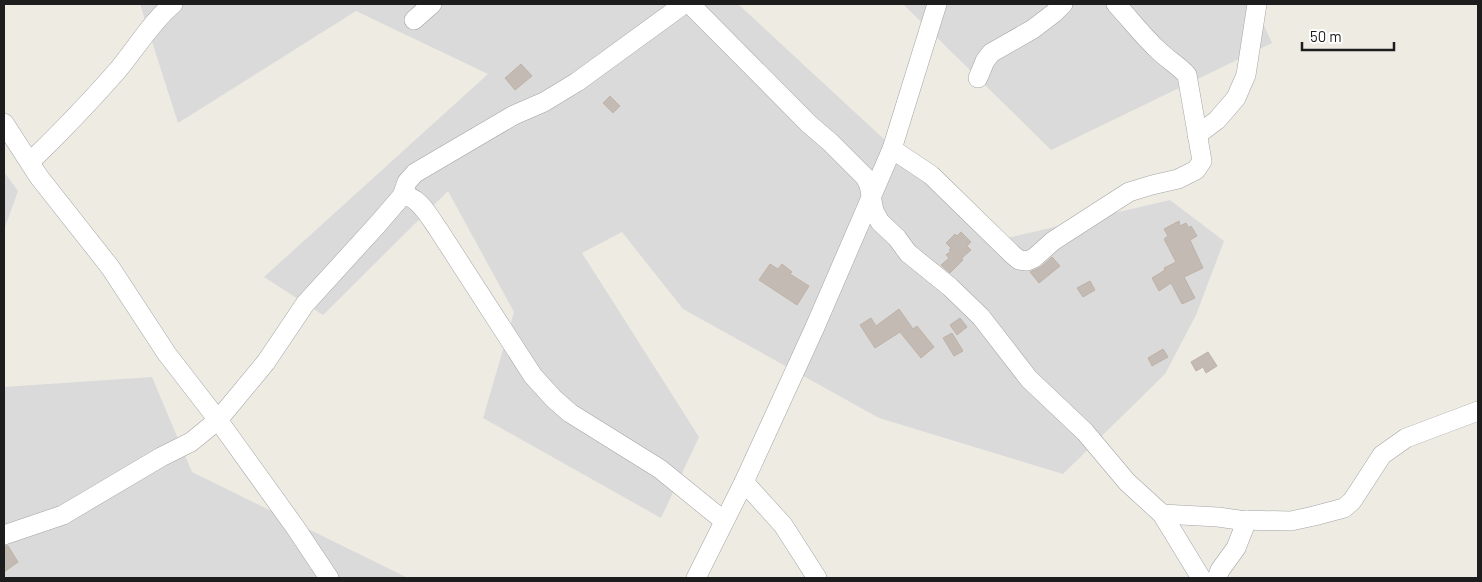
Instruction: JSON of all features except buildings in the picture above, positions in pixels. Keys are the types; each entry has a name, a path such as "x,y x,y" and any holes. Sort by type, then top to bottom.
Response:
{"street":[{"path":"30,162 117,71 162,13 173,4"},
{"path":"414,20 432,4"},
{"path":"4,535 63,515 191,442 218,420 266,362 305,304 402,196 407,182 415,174 514,115 544,102 577,82 684,4"},
{"path":"690,4 809,124 865,177 869,185 874,211 880,222 908,253 950,287 981,318 1029,379 1085,432 1127,482 1162,514 1201,578"},
{"path":"696,578 744,482 815,327 892,149 938,4"},
{"path":"978,78 985,61 991,53 1033,29 1054,13 1062,4"},
{"path":"892,149 931,175 1013,256 1019,260 1027,261 1034,258 1053,241 1129,192 1178,179 1196,170 1202,161 1187,76 1182,69 1154,46 1116,4"},
{"path":"1197,135 1218,120 1236,98 1246,76 1257,4"},
{"path":"4,123 39,177 110,268 167,354 218,420 329,578"},
{"path":"402,196 412,197 432,222 533,376 554,399 570,413 660,469 724,521"},
{"path":"1162,514 1291,521 1344,508 1355,496 1382,455 1406,438 1478,410"},
{"path":"744,482 783,525 817,578"},
{"path":"1217,578 1220,570 1236,548 1247,520"}],"shaded area":[{"path":"140,4 738,4 994,241 1170,200 1224,241 1196,315 1165,374 1063,474 879,418 683,309 622,232 582,253 699,437 661,518 483,418 514,312 448,191 323,315 264,277 488,74 356,11 178,123"},
{"path":"903,4 1254,4 1272,43 1051,150"},
{"path":"4,172 18,191 4,230"},
{"path":"152,377 192,472 408,578 4,578 4,387"}]}
